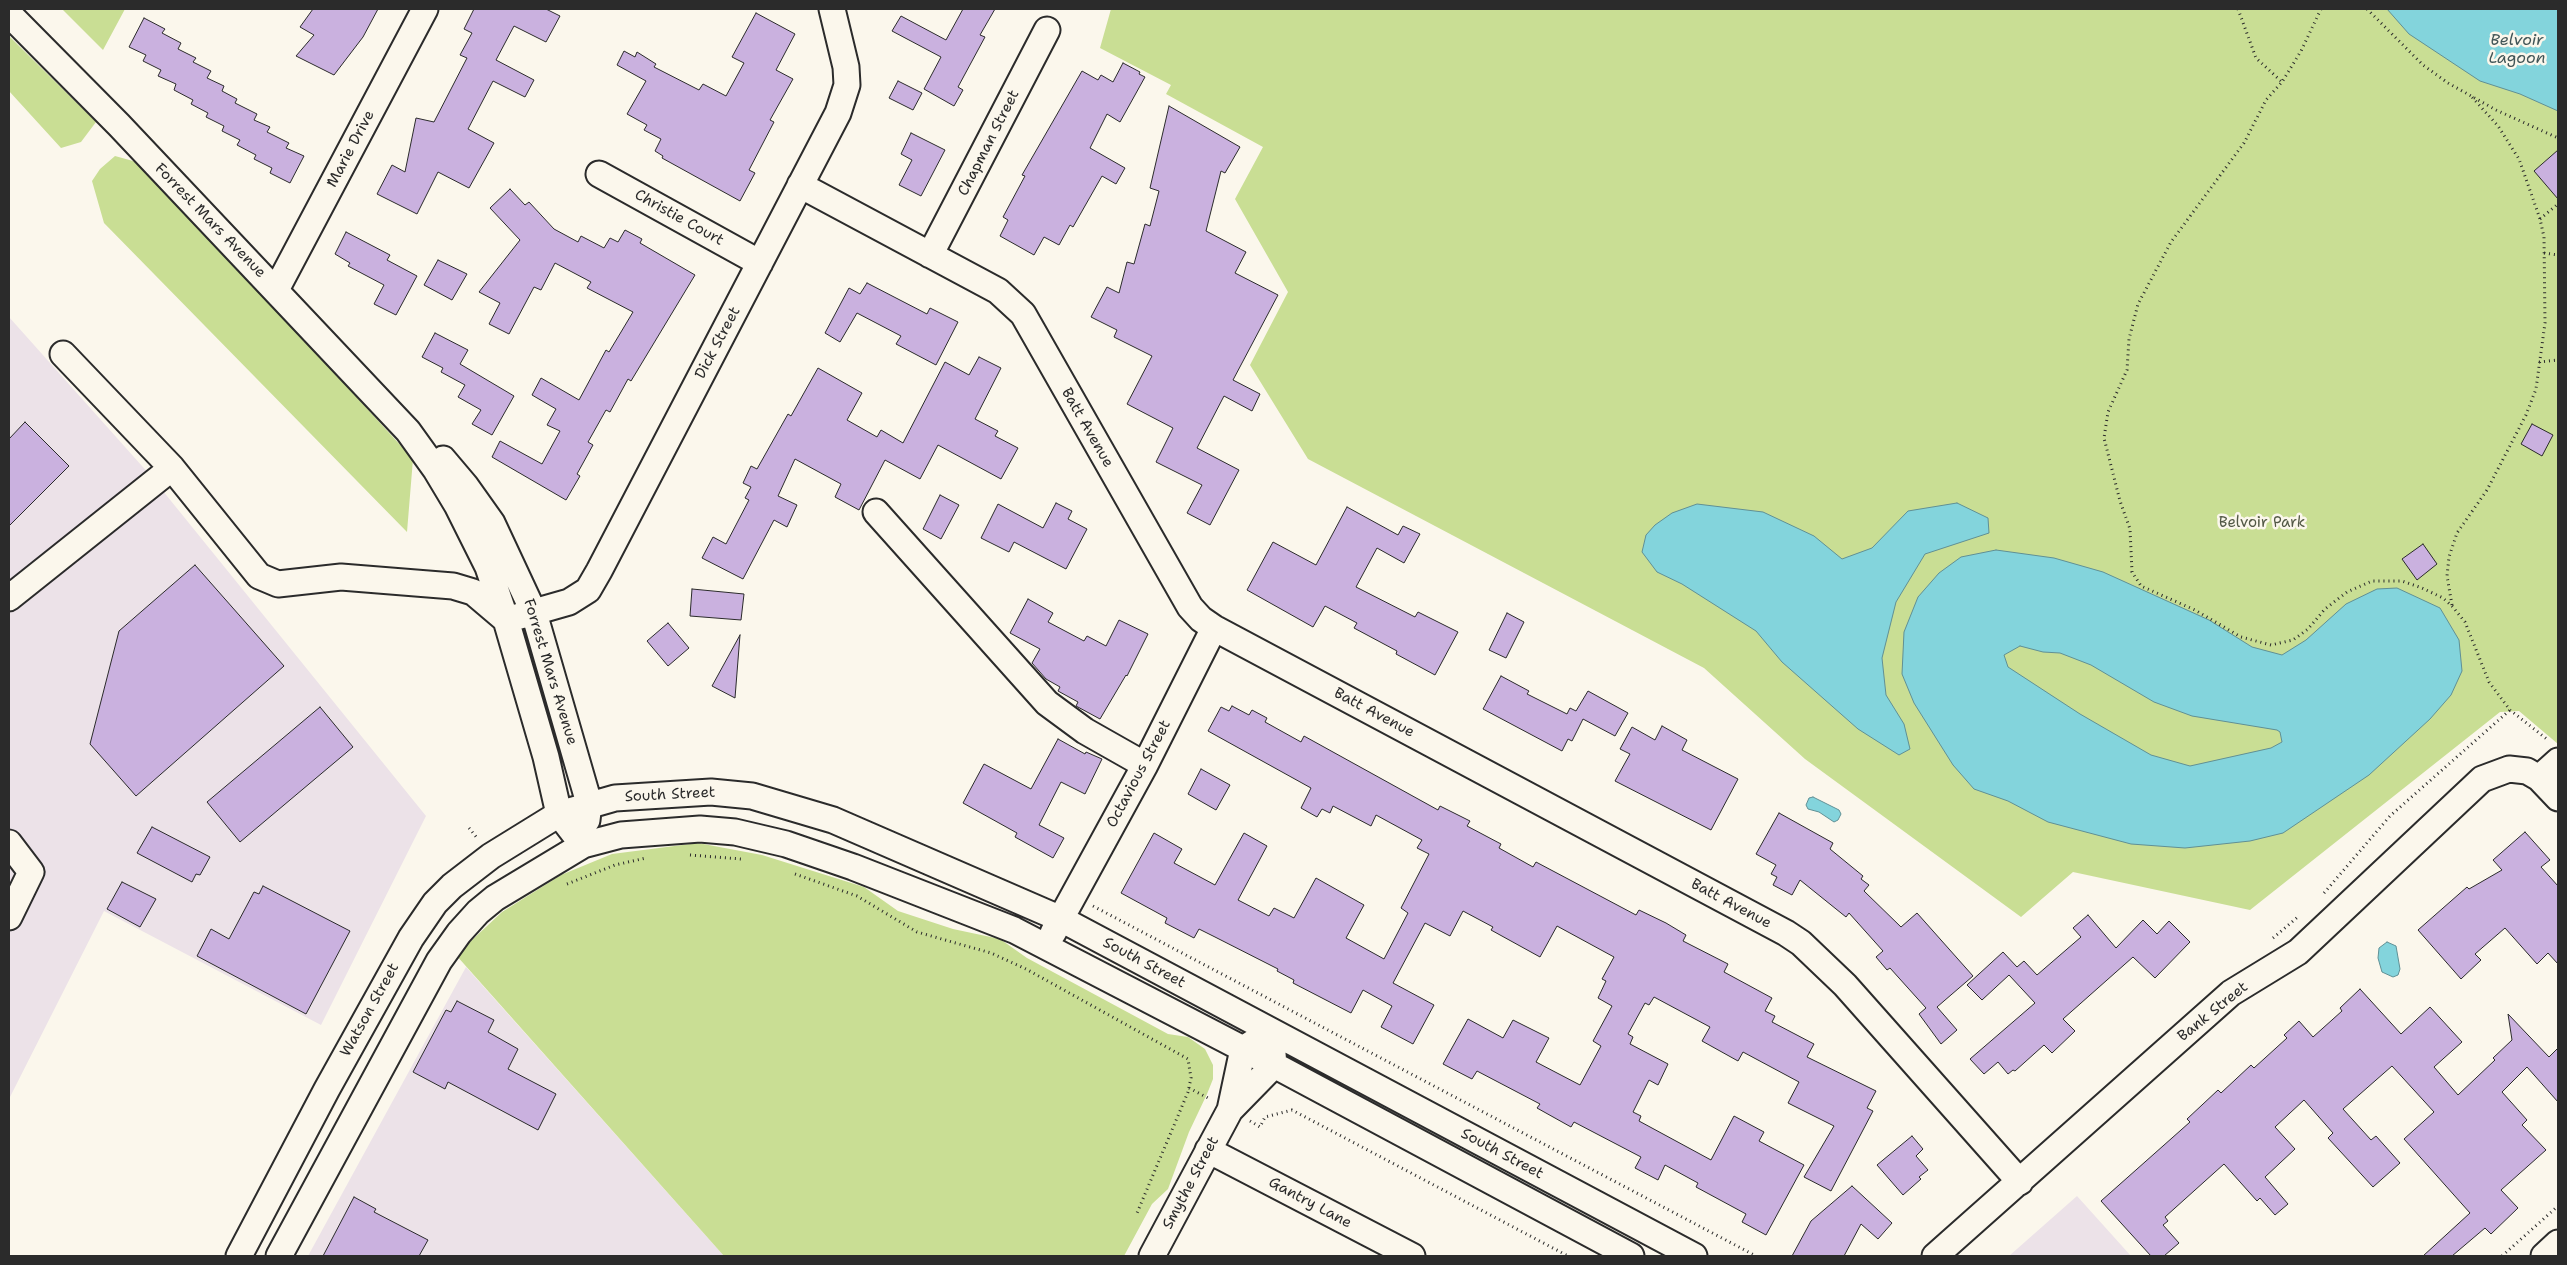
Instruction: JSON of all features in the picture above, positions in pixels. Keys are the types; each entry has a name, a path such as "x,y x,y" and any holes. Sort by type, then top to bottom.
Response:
{"street":[{"name":"Marie Drive","path":"276,290 425,9"},
{"name":"Dick Street","path":"506,620 569,602 588,590 838,113 847,85 846,67 832,9"},
{"name":"Forrest Mars Avenue","path":"9,14 276,290 408,431 450,466 480,504 500,537 534,613 589,804"},
{"name":"Chapman Street","path":"930,255 1047,30"},
{"name":"Christie Court","path":"600,174 760,263"},
{"name":"Batt Avenue","path":"800,186 998,291 1023,314 1190,607 1214,628 1786,933 1801,943 1846,985 2020,1182"},
{"path":"63,354 172,468 259,576 278,584 341,577 453,586 473,592 506,620"},
{"name":"Forrest Mars Avenue","path":"408,431 445,484 479,546 506,620 546,757 559,814"},
{"path":"9,598 172,468"},
{"path":"876,512 1047,703 1085,731 1145,764"},
{"name":"Octavious Street","path":"1045,946 1145,764 1214,628"},
{"path":"2555,753 2539,778 2558,798"},
{"name":"Bank Street","path":"1940,1253 2231,993 2298,952 2482,779 2508,769 2527,771 2539,778"},
{"name":"South Street","path":"559,814 615,798 711,792 752,796 833,820 1061,919 1694,1256"},
{"path":"583,845 589,804"},
{"path":"559,814 583,845"},
{"name":"Watson Street","path":"239,1256 327,1090 411,938 435,903 452,886 485,860 559,814"},
{"name":"South Street","path":"583,845 621,835 662,830 700,829 735,832 786,844 853,867 963,910 1045,946 1274,1065 1631,1256"},
{"path":"9,843 31,872 9,917"},
{"path":"279,1256 439,961 459,933 494,898 583,845"},
{"path":"411,938 439,961"},
{"path":"1243,1049 1271,1030 1274,1065"},
{"name":"Smythe Street","path":"1230,1110 1243,1049"},
{"name":"Smythe Street","path":"1152,1256 1230,1110 1274,1065"},
{"path":"327,1090 361,1103"},
{"name":"Gantry Lane","path":"1208,1150 1412,1256"},
{"path":"2544,1256 2558,1243"}],"path":[{"path":"2238,9 2256,58 2282,82"},
{"path":"2321,9 2301,51 2282,82 2266,100 2244,143 2171,242 2138,304 2129,339 2126,370 2108,412 2104,438 2120,501 2130,529 2132,572 2141,586 2195,610 2241,637 2271,645 2293,640 2308,629 2325,609 2347,592 2372,581 2402,581 2443,598 2465,622 2489,682 2510,710 2555,753"},
{"path":"2367,9 2423,65 2472,96 2558,138"},
{"path":"2452,606 2447,576 2449,557 2457,533 2487,490 2526,415 2536,389 2545,323 2544,253 2540,219 2519,159 2498,126 2472,96"},
{"path":"2540,219 2558,204"},
{"path":"2544,253 2558,255"},
{"path":"2539,362 2558,360"},
{"path":"2320,898 2390,816 2510,710"},
{"path":"682,855 749,860"},
{"path":"563,886 615,865 655,856"},
{"path":"789,872 857,896 917,932 991,953 1026,970 1188,1059 1191,1073 1188,1092 1137,1213"},
{"path":"1074,896 1756,1256"},
{"path":"2270,940 2300,916"},
{"path":"1230,1110 1260,1126 1265,1117 1292,1110 1568,1256"},
{"path":"2502,1256 2558,1206"}],"shaded area":[{"path":"9,317 150,475 426,816 321,1025 104,911 9,1099"},
{"path":"466,967 724,1256 308,1256"},
{"path":"2077,1196 2131,1256 2009,1256"}],"green space":[{"path":"62,9 125,9 103,50"},
{"name":"Belvoir Park","path":"1111,9 2558,9 2558,744 2519,711 2500,712 2250,910 2073,872 2021,917 1805,759 1704,668 1308,459 1250,365 1288,292 1235,199 1263,147 1166,94 1171,85 1100,48"},
{"path":"9,36 96,122 81,142 61,148 9,91"},
{"path":"115,156 133,161 152,173 413,459 407,532 104,223 92,181 100,169"},
{"path":"698,843 762,855 864,887 898,911 953,929 1000,939 1027,958 1168,1034 1188,1037 1205,1049 1213,1065 1213,1079 1189,1132 1168,1189 1152,1204 1124,1256 724,1256 456,955 502,912 561,875 612,854"}],"water":[{"name":"Belvoir Lagoon","path":"2387,9 2558,9 2558,111 2520,94 2480,81 2409,34"},
{"path":"1957,503 1988,518 1989,533 1925,554 1896,602 1882,658 1886,695 1904,724 1910,749 1899,755 1858,729 1782,662 1756,631 1682,584 1657,572 1642,552 1646,535 1655,525 1672,513 1697,504 1763,512 1814,536 1842,559 1872,548 1908,511"},
{"path":"1996,550 2054,558 2103,572 2209,620 2252,647 2282,655 2306,640 2346,604 2377,589 2397,588 2440,608 2459,640 2462,671 2451,695 2430,719 2369,775 2283,833 2250,841 2185,848 2131,844 2048,822 2008,801 1974,789 1953,765 1914,703 1902,674 1904,632 1918,597 1939,573 1961,557","holes":["2020,646 2043,652 2060,653 2091,665 2154,702 2192,716 2277,730 2280,732 2282,742 2271,748 2190,766 2151,755 2080,714 2008,667 2004,655"]},
{"path":"1813,797 1839,810 1841,814 1838,820 1834,822 1819,812 1808,809 1806,805 1809,798"},
{"path":"2387,942 2396,946 2400,969 2398,975 2393,977 2382,972 2378,958 2379,948"}],"building":[{"path":"313,9 378,9 363,37 334,75 296,56 314,35 300,27"},
{"path":"474,9 546,9 560,16 546,42 514,26 496,60 534,80 525,97 493,81 468,129 494,143 469,188 438,172 417,214 377,194 392,165 405,172 416,118 434,122 467,58 460,55 472,33 464,29"},
{"path":"963,9 995,9 980,35 985,37 958,87 963,90 954,106 924,89 941,57 892,31 901,16 946,40"},
{"path":"756,13 795,34 776,70 793,79 770,120 774,122 749,170 755,173 740,201 662,158 663,156 655,151 661,139 644,130 647,125 627,114 646,81 617,65 624,51 635,57 637,52 656,64 654,67 699,90 703,84 726,96 744,63 732,57"},
{"path":"144,18 165,29 162,33 181,43 178,49 196,58 193,62 211,71 207,78 224,86 222,91 237,99 235,103 257,114 254,120 270,127 267,132 289,143 286,148 304,156 290,183 270,173 272,168 254,159 256,155 237,145 240,140 222,131 224,126 206,117 208,113 191,104 193,100 174,90 176,84 158,76 161,70 143,61 146,55 129,47"},
{"path":"1123,63 1140,72 1139,74 1145,77 1120,122 1107,114 1090,148 1125,168 1116,184 1102,176 1073,227 1070,225 1059,245 1044,237 1034,255 1000,236 1008,220 1003,217 1025,176 1022,175 1082,71 1098,80 1101,75 1113,82"},
{"path":"898,81 922,93 913,110 889,98"},
{"path":"1169,106 1240,147 1225,173 1221,171 1206,231 1246,252 1235,273 1278,295 1233,380 1260,394 1252,411 1224,396 1197,448 1239,470 1210,525 1187,513 1202,485 1156,462 1173,428 1127,404 1152,356 1114,337 1117,330 1091,317 1107,287 1119,293 1127,262 1134,264 1145,224 1150,226 1159,191 1150,188"},
{"path":"911,133 945,150 921,196 899,185 912,160 901,154"},
{"path":"2558,150 2558,199 2534,171"},
{"path":"510,189 525,205 529,202 554,229 578,242 581,236 604,248 610,238 618,242 625,230 642,239 640,243 695,275 631,381 628,379 610,412 606,410 588,442 593,445 577,474 580,476 566,500 492,457 500,441 542,464 560,431 547,425 556,409 532,395 541,378 579,400 606,350 609,352 633,312 587,288 591,282 555,263 541,290 534,287 509,334 489,324 500,303 479,292 520,240 490,208"},
{"path":"346,232 390,255 387,260 417,276 396,315 374,304 384,285 348,266 350,263 335,254"},
{"path":"438,260 467,274 452,300 424,285"},
{"path":"867,283 927,314 930,308 958,322 936,365 896,344 901,336 857,313 840,342 825,333 849,288 860,294"},
{"path":"435,333 468,350 460,364 514,396 492,435 472,424 481,410 458,397 465,385 441,372 443,368 422,357"},
{"path":"979,357 1001,368 975,419 998,431 995,436 1018,448 1001,479 938,445 920,479 885,460 859,510 835,497 841,484 795,459 778,496 797,505 787,527 774,520 743,579 702,558 713,537 726,544 749,500 745,498 751,487 743,483 751,466 757,469 788,414 791,416 818,368 862,393 847,420 877,437 881,430 903,443 945,362 969,375"},
{"path":"25,422 69,466 9,526 9,439"},
{"path":"2532,424 2553,435 2542,456 2521,444"},
{"path":"940,495 959,505 941,539 923,529"},
{"path":"1056,503 1072,511 1068,519 1087,529 1066,569 1014,542 1009,552 981,538 998,504 1043,528"},
{"path":"1347,507 1398,535 1403,526 1420,534 1404,563 1377,548 1356,587 1415,617 1418,612 1458,632 1435,675 1396,654 1397,651 1354,628 1357,623 1325,606 1313,627 1247,590 1273,542 1316,565"},
{"path":"2423,544 2437,564 2417,580 2402,559"},
{"path":"195,565 284,666 136,796 90,744 119,631"},
{"path":"692,589 744,594 741,620 690,616"},
{"path":"1028,599 1053,613 1048,622 1084,641 1087,636 1106,646 1119,620 1148,634 1127,676 1100,719 1076,706 1078,702 1058,691 1060,687 1046,679 1032,663 1040,649 1010,633"},
{"path":"1507,613 1524,622 1506,658 1489,650"},
{"path":"668,623 689,648 668,666 647,641"},
{"path":"740,635 735,698 712,686"},
{"path":"1501,676 1529,691 1527,694 1567,714 1570,708 1576,711 1588,691 1628,713 1615,736 1583,719 1572,741 1568,739 1562,751 1483,709"},
{"path":"1232,706 1249,715 1252,710 1267,718 1265,722 1301,742 1304,736 1438,810 1440,806 1470,821 1467,826 1501,844 1499,848 1533,867 1536,862 1636,915 1639,910 1666,923 1686,935 1683,941 1728,964 1724,972 1772,998 1765,1011 1775,1016 1772,1022 1814,1044 1807,1057 1876,1091 1867,1108 1873,1111 1831,1191 1804,1177 1834,1126 1788,1103 1799,1082 1743,1052 1738,1061 1702,1041 1710,1027 1654,997 1649,1005 1645,1003 1628,1034 1633,1037 1630,1044 1668,1064 1658,1085 1649,1080 1633,1112 1641,1116 1639,1121 1711,1160 1734,1116 1764,1132 1759,1141 1804,1165 1766,1235 1742,1222 1746,1214 1696,1187 1698,1183 1665,1165 1658,1180 1635,1168 1641,1157 1574,1122 1571,1127 1537,1108 1540,1104 1477,1071 1472,1079 1443,1064 1468,1019 1503,1038 1513,1020 1549,1038 1536,1062 1580,1085 1601,1046 1593,1041 1612,1006 1598,998 1606,981 1602,979 1614,957 1557,926 1540,957 1491,930 1493,927 1463,911 1450,936 1425,923 1393,983 1434,1005 1413,1044 1381,1027 1392,1006 1363,990 1351,1013 1293,983 1294,980 1277,971 1278,969 1199,929 1194,938 1165,923 1167,918 1121,893 1154,833 1182,849 1174,863 1215,885 1244,833 1267,846 1238,900 1269,916 1274,908 1294,918 1316,878 1364,905 1346,938 1384,959 1408,913 1401,908 1429,854 1417,848 1422,840 1376,815 1371,826 1333,806 1330,813 1322,809 1317,817 1301,808 1311,788 1208,731 1221,707 1229,711"},
{"path":"320,707 353,747 240,842 207,802"},
{"path":"1662,726 1687,740 1682,750 1738,779 1711,830 1615,781 1630,754 1620,749 1632,727 1655,740"},
{"path":"1058,739 1085,754 1086,752 1102,759 1085,794 1061,782 1039,825 1064,838 1053,858 1015,837 1017,833 963,803 984,764 1031,789"},
{"path":"1201,769 1230,785 1216,810 1188,794"},
{"path":"1779,813 1833,843 1830,849 1863,876 1861,879 1869,885 1864,891 1901,927 1917,913 1973,976 1937,1007 1957,1030 1941,1044 1919,1014 1926,1008 1890,968 1887,970 1876,957 1883,951 1849,913 1846,917 1800,880 1792,895 1773,885 1777,877 1771,874 1776,865 1756,854"},
{"path":"152,827 210,857 200,875 196,874 192,882 137,853"},
{"path":"2525,832 2550,860 2541,867 2558,886 2558,964 2548,953 2537,964 2505,928 2475,954 2481,960 2461,979 2418,930 2467,887 2469,889 2502,870 2493,860"},
{"path":"122,882 156,899 140,927 107,909"},
{"path":"263,886 350,931 306,1014 197,956 211,929 229,939 254,892 259,894"},
{"path":"2088,915 2116,948 2143,920 2157,934 2169,921 2190,942 2155,978 2133,957 2063,1019 2075,1031 2052,1053 2044,1045 2015,1071 2013,1070 2008,1074 1998,1062 1984,1074 1970,1059 2035,1003 2009,975 1982,1000 1967,985 2003,952 2017,967 2024,961 2037,975 2081,937 2073,928"},
{"path":"2360,989 2401,1034 2430,1007 2462,1042 2434,1067 2458,1095 2495,1060 2493,1058 2512,1040 2508,1014 2549,1057 2558,1048 2558,1102 2527,1067 2502,1092 2527,1120 2522,1125 2546,1150 2501,1190 2518,1208 2491,1234 2485,1228 2452,1256 2423,1256 2470,1213 2404,1139 2434,1112 2392,1066 2343,1109 2371,1140 2376,1136 2400,1163 2373,1187 2328,1138 2333,1133 2304,1100 2275,1127 2295,1149 2265,1177 2288,1204 2275,1215 2260,1198 2257,1201 2224,1164 2165,1217 2168,1221 2163,1225 2179,1243 2164,1256 2151,1256 2101,1201 2190,1122 2187,1119 2218,1090 2221,1093 2251,1065 2254,1068 2287,1038 2284,1035 2299,1021 2313,1037 2342,1011 2340,1008"},
{"path":"457,1001 494,1020 488,1032 518,1049 508,1069 556,1094 538,1130 448,1082 445,1089 413,1072 446,1010 451,1012"},
{"path":"1912,1136 1923,1149 1916,1156 1928,1170 1903,1195 1877,1165"},
{"path":"1852,1186 1892,1223 1878,1239 1861,1224 1844,1256 1792,1256 1811,1221"},
{"path":"354,1197 376,1209 374,1212 428,1240 419,1256 323,1256"}]}
